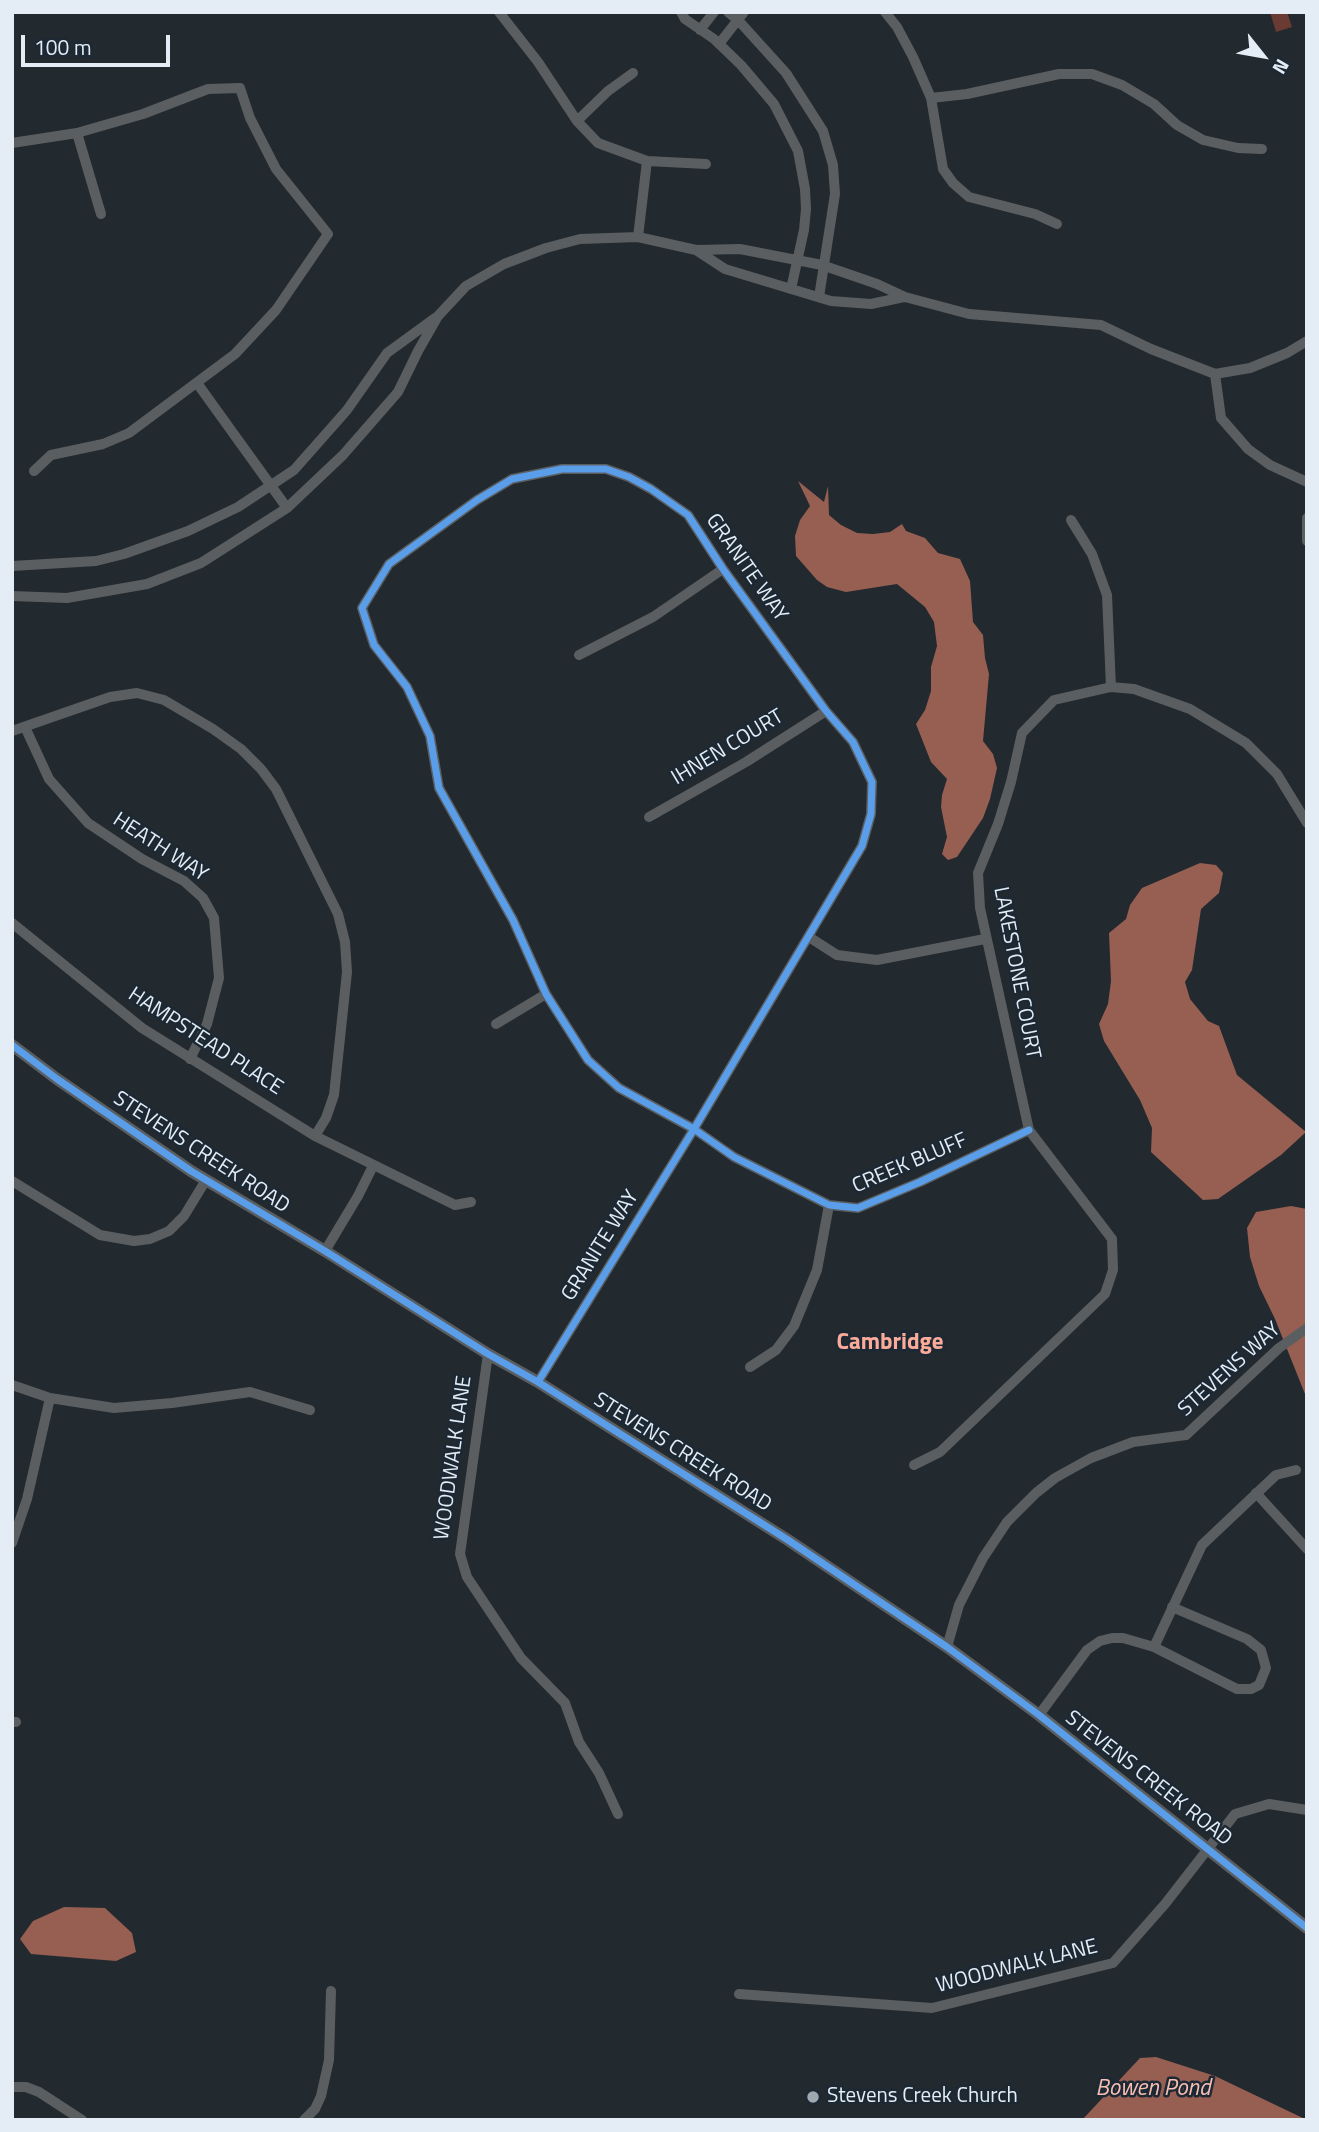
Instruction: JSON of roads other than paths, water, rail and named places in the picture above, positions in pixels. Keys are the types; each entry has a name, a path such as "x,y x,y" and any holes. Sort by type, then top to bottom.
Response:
{"street":[{"path":"499,12 538,62 577,121 598,143 648,161 706,164"},
{"path":"681,12 685,19 719,44 774,104 798,150 806,209 791,289"},
{"path":"700,30 714,12"},
{"path":"728,12 741,16 786,73 823,131 833,165 835,194 818,298"},
{"path":"885,12 897,27 931,98 943,169 953,183 969,197 1035,214 1057,224"},
{"path":"719,44 741,16"},
{"path":"577,121 608,91 634,73"},
{"path":"931,98 967,94 1059,74 1092,74 1122,85 1154,104 1177,125 1203,139 1238,148 1262,149"},
{"path":"12,143 77,133 143,114 208,89 240,88 250,118 276,169 328,234 276,310 235,354 129,433 103,444 51,455 34,471"},
{"path":"77,133 101,214"},
{"path":"638,237 648,161"},
{"path":"12,566 69,564 124,554 188,531 238,507 294,470 347,410 387,353 438,316 466,286 504,264 580,239 638,237 696,250 740,249 822,265 905,297 969,314 1101,325 1151,349 1215,374 1250,368 1287,353 1307,341"},
{"path":"696,250 725,269 831,301 871,304 905,297"},
{"path":"12,596 67,598 147,584 201,562 287,508 343,455 398,393 438,316"},
{"path":"1215,374 1221,418 1230,429 1248,449 1270,465 1307,482"},
{"path":"197,383 287,508"},
{"name":"GRANITE WAY","path":"538,1382 694,1129 862,846 871,814 872,782 853,742 826,711 723,569 688,515 651,488 606,468 562,469 512,479 477,500 389,564 362,608 374,645 407,687 429,736 439,788 513,920 546,994 588,1060 619,1088 694,1129"},
{"path":"1307,518 1307,541"},
{"path":"1071,520 1092,554 1107,595 1111,687"},
{"path":"579,654 653,617 723,569"},
{"name":"LAKESTONE COURT","path":"914,1465 940,1451 1105,1294 1113,1270 1112,1239 1029,1130 985,939 978,873 998,824 1022,733 1054,700 1111,687 1134,689 1190,709 1245,743 1277,774 1307,823"},
{"path":"12,731 110,697 137,693 164,700 213,729 240,748 276,789 338,914 345,942 347,972 334,1095 326,1118 315,1136"},
{"name":"IHNEN COURT","path":"649,817 746,762 826,711"},
{"name":"HEATH WAY","path":"25,727 49,779 88,823 142,859 184,881 203,898 214,918 219,978 207,1024 190,1059"},
{"name":"HAMPSTEAD PLACE","path":"12,923 142,1028 315,1136 455,1205 471,1202"},
{"path":"809,937 837,955 877,960 985,939"},
{"path":"496,1024 546,994"},
{"name":"STEVENS CREEK ROAD","path":"12,1045 206,1181 538,1382 788,1540 947,1647 1039,1715 1307,1928"},
{"name":"CREEK BLUFF","path":"694,1129 734,1157 829,1205 859,1208 1029,1130"},
{"path":"325,1251 373,1166"},
{"path":"12,1181 100,1235 134,1241 150,1239 169,1231 184,1216 206,1181"},
{"path":"750,1367 776,1350 794,1325 817,1270 829,1205"},
{"name":"STEVENS WAY","path":"947,1647 960,1605 983,1559 1007,1522 1036,1493 1055,1478 1091,1458 1133,1442 1186,1435 1279,1348 1307,1328"},
{"name":"WOODWALK LANE","path":"488,1354 460,1554 467,1577 521,1658 565,1703 579,1742 599,1773 618,1814"},
{"path":"12,1385 50,1398 114,1408 250,1392 310,1410"},
{"path":"12,1543 27,1499 50,1398"},
{"path":"1154,1647 1202,1545 1276,1475 1296,1470"},
{"path":"1256,1493 1307,1549"},
{"path":"1039,1715 1087,1650 1100,1641 1124,1638 1154,1647 1237,1689 1251,1689 1259,1685 1266,1668 1261,1650 1247,1639 1172,1607"},
{"name":"WOODWALK LANE","path":"739,1994 932,2008 1112,1963 1165,1904 1236,1814 1269,1804 1307,1810"},
{"path":"304,2120 315,2109 321,2096 329,2060 331,1992"},
{"path":"12,2087 26,2087 38,2092 82,2120"}],"water":[{"path":"798,481 824,502 828,486 829,515 841,525 857,533 873,534 890,532 902,524 906,531 925,538 938,553 960,559 970,581 973,622 983,635 989,674 983,741 993,754 997,768 983,818 957,857 948,860 942,854 947,837 941,807 947,779 931,762 916,724 925,710 931,691 931,667 937,646 934,622 925,607 897,584 846,592 827,587 817,580 796,556 795,536 800,520 810,506"},
{"path":"1200,863 1216,865 1223,873 1219,893 1201,909 1192,970 1185,982 1190,999 1208,1021 1219,1026 1237,1075 1306,1132 1281,1155 1218,1199 1203,1200 1151,1152 1152,1128 1140,1100 1104,1041 1099,1024 1108,1004 1111,981 1109,933 1126,919 1130,905 1142,888"},
{"path":"1291,1206 1307,1209 1307,1399 1259,1286 1250,1257 1247,1228 1256,1212"},
{"path":"64,1907 105,1908 132,1933 136,1952 116,1961 31,1954 20,1939 33,1921"},
{"name":"Bowen Pond","path":"1156,2057 1215,2076 1307,2120 1082,2120 1140,2058"}],"place":[{"name":"Stevens Creek Church","path":"813,2097"}],"district":[{"name":"Cambridge","path":"890,1343"}]}
